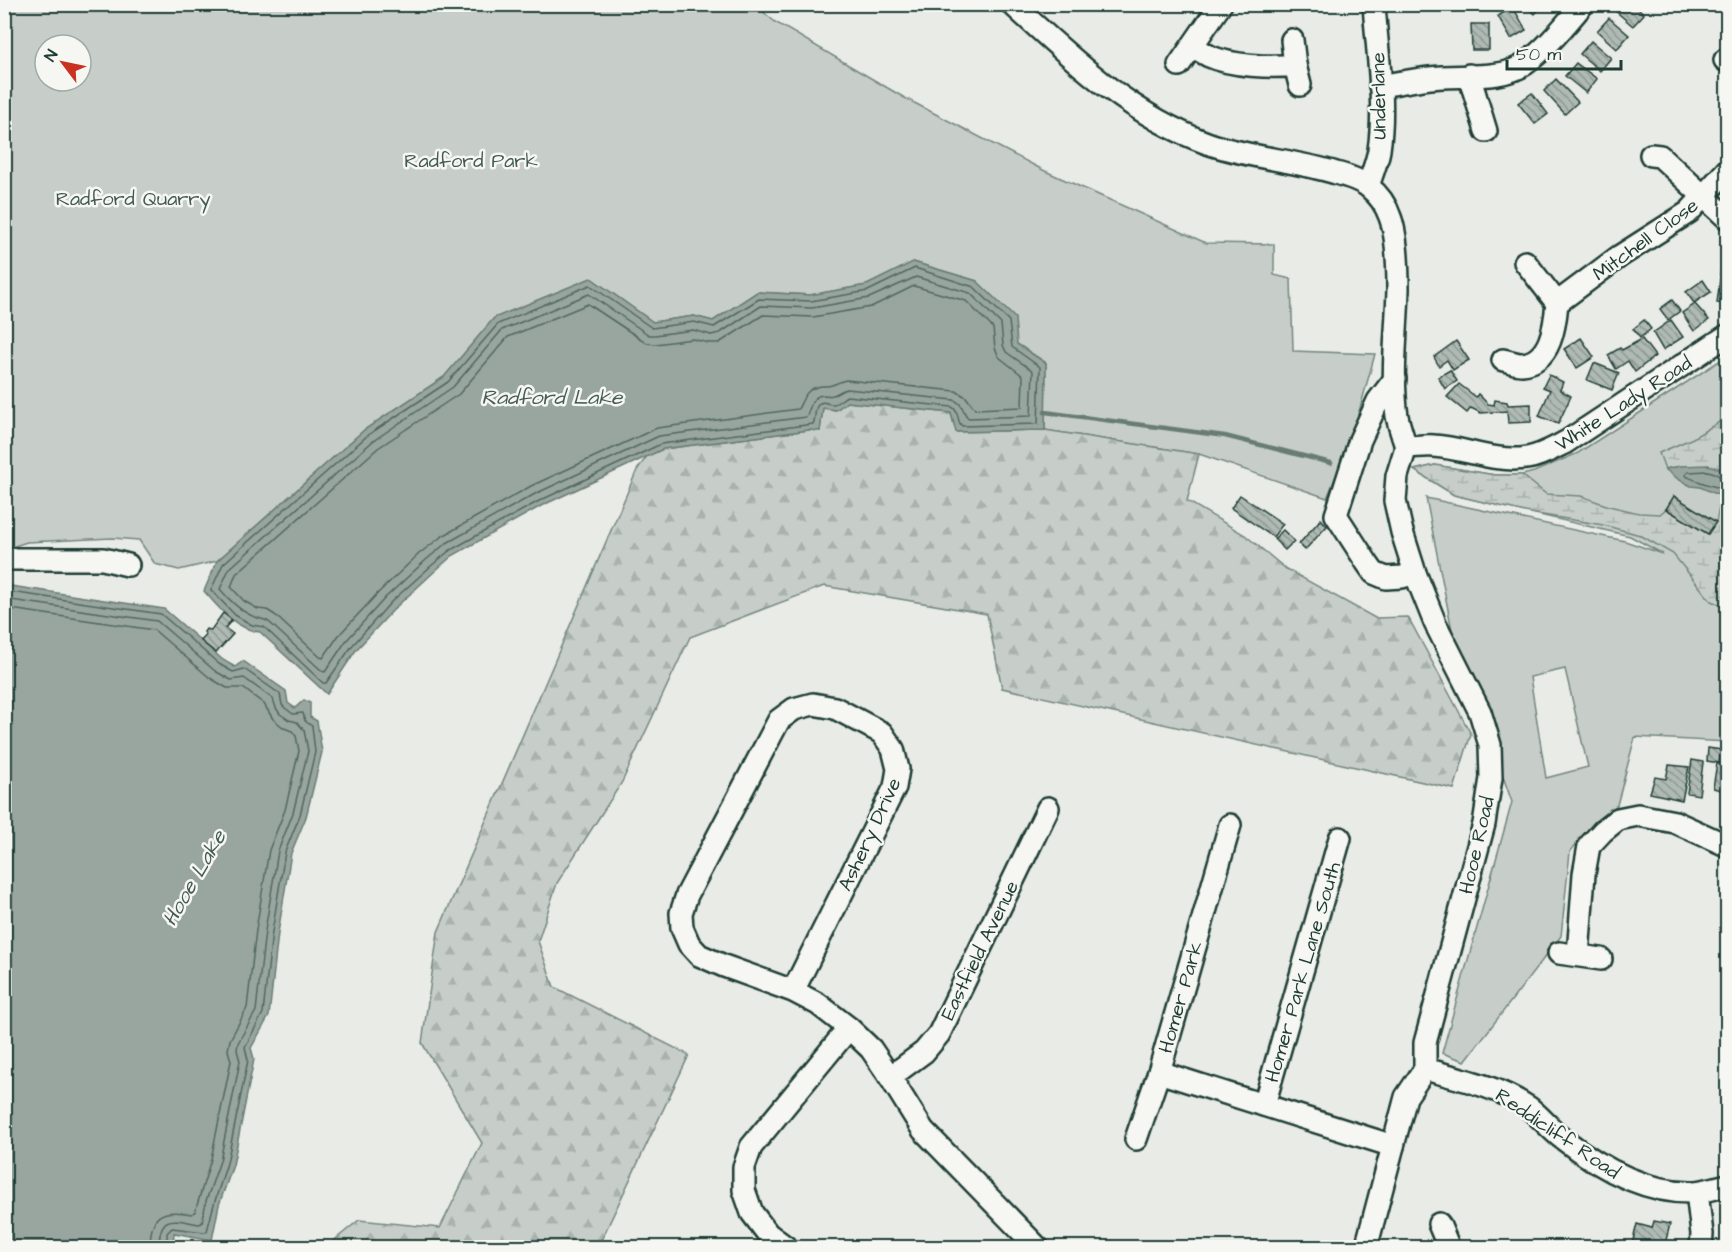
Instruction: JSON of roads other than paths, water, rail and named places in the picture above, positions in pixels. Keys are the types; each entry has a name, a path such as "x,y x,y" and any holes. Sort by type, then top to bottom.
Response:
{"street":[{"path":"1012,4 1083,69 1127,102 1165,124 1208,144 1311,165 1349,177 1368,186 1382,200 1391,218 1398,262 1395,379 1397,419 1406,447"},
{"path":"1179,65 1221,4"},
{"path":"1380,86 1430,78 1510,71 1524,64 1553,39 1583,4"},
{"name":"Underlane","path":"1368,186 1379,153 1381,124 1380,86 1371,10"},
{"path":"1193,46 1211,57 1227,62 1271,67 1297,75 1292,40"},
{"path":"1469,75 1486,131"},
{"path":"1651,155 1660,156 1727,218"},
{"name":"Mitchell Close","path":"1557,303 1620,256 1689,212 1728,168"},
{"path":"1503,360 1521,364 1534,361 1550,343 1554,328 1557,303 1525,262"},
{"name":"White Lady Road","path":"1406,447 1435,446 1492,457 1512,458 1528,458 1546,452 1566,442 1728,335"},
{"path":"1395,379 1378,401 1360,440 1336,515 1374,573 1386,578 1415,573"},
{"name":"Hooe Road","path":"1406,447 1397,476 1395,501 1402,532 1435,623 1480,712 1490,745 1491,778 1484,824 1425,1043 1425,1069"},
{"path":"4,560 103,559 128,565"},
{"name":"Ashery Drive","path":"793,991 895,788 898,769 893,749 882,733 835,708 813,704 794,709 779,720 687,895 681,913 685,936 699,955 793,991 818,1004 849,1028 871,1049 923,1130 1038,1248"},
{"name":"Eastfield Avenue","path":"890,1077 924,1052 939,1034 1048,808"},
{"path":"1601,958 1568,954 1589,846 1603,831 1618,819 1638,815 1675,822 1728,846"},
{"name":"Homer Park","path":"1230,825 1159,1072 1393,1146"},
{"name":"Homer Park Lane South","path":"1264,1105 1340,838"},
{"path":"787,1248 768,1234 752,1213 744,1190 744,1167 751,1147 849,1028"},
{"path":"1366,1248 1408,1093 1425,1069"},
{"name":"Reddicliff Road","path":"1425,1069 1489,1086 1528,1108 1560,1137 1593,1161 1626,1179 1665,1190 1697,1192 1728,1185"},
{"path":"1136,1139 1159,1072"},
{"path":"1697,1192 1702,1234 1701,1248"}],"water":[{"name":"Radford Lake","path":"913,262 977,281 1015,318 1017,344 1046,363 1045,430 956,432 951,413 847,402 836,410 823,408 820,431 809,430 663,449 541,506 452,556 396,607 356,650 327,694 260,632 235,622 204,591 217,561 364,430 444,377 494,318 591,278 653,322 694,316 713,321 757,292 810,295 867,285"},
{"path":"1708,465 1718,468 1727,476 1727,488 1722,494 1691,486 1665,469 1681,466"},
{"name":"Hooe Lake","path":"4,585 164,609 223,660 235,667 243,661 286,691 288,703 295,708 304,700 310,703 310,717 317,721 322,752 306,817 291,853 278,933 269,1016 251,1048 254,1059 233,1165 219,1205 212,1240 174,1233 173,1247 5,1247"}],"waterway":[{"path":"1045,412 1225,436 1331,463"}],"park label":[{"name":"Radford Park","path":"471,160"},
{"name":"Radford Quarry","path":"133,198"}]}
